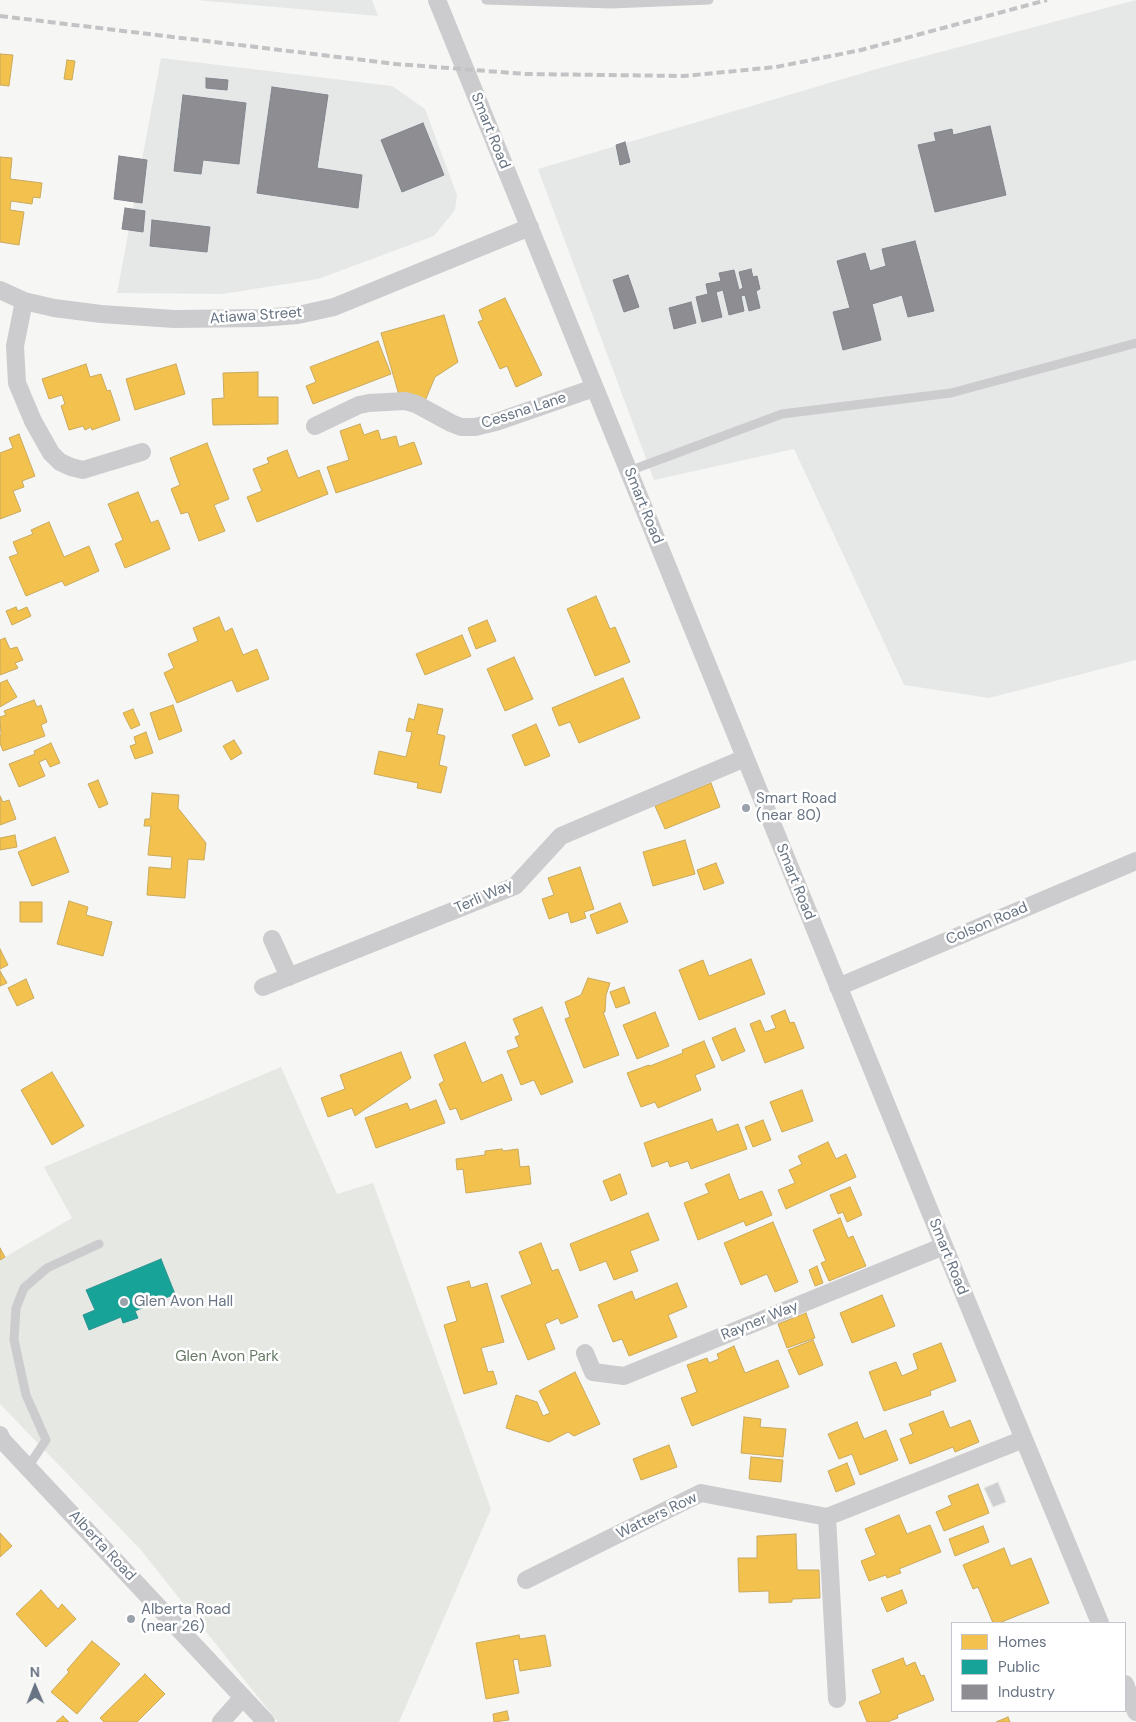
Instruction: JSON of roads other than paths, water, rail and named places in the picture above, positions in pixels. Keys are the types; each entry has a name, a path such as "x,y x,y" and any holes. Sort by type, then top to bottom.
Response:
{"street":[{"name":"Smart Road","path":"436,0 838,987 1100,1622"},
{"name":"Atiawa Street","path":"0,290 24,301 54,308 101,314 174,319 260,318 298,315 334,307 530,228"},
{"path":"24,301 15,346 17,383 33,421 51,453 65,464 83,470 142,452"},
{"name":"Cessna Lane","path":"315,426 359,405 405,402 416,404 461,427 475,427 496,422 594,388"},
{"name":"Terli Way","path":"263,988 515,886 561,836 745,758"},
{"name":"Colson Road","path":"838,987 1136,861"},
{"path":"272,939 289,977"},
{"name":"Rayner Way","path":"585,1353 593,1372 624,1376 944,1246"},
{"name":"Alberta Road","path":"0,1435 266,1722"},
{"path":"837,1699 827,1517 1024,1439"},
{"name":"Watters Row","path":"526,1580 701,1493 827,1517"},
{"path":"1126,1687 1136,1712"},
{"path":"221,1722 243,1697"}],"lane":[{"path":"486,0 611,4 709,0"},
{"path":"629,471 782,414 951,393 1136,343"},
{"path":"28,1467 46,1440 26,1395 14,1340 16,1308 24,1288 47,1268 99,1244"}],"railway":[{"path":"0,16 396,64 526,74 684,76 776,67 861,50 1047,0"}],"place":[{"name":"Smart Road (near 80)","path":"746,808"},
{"name":"Glen Avon Hall","path":"124,1302"},
{"name":"Alberta Road (near 26)","path":"131,1619"}],"park label":[{"name":"Glen Avon Park","path":"227,1357"}]}
